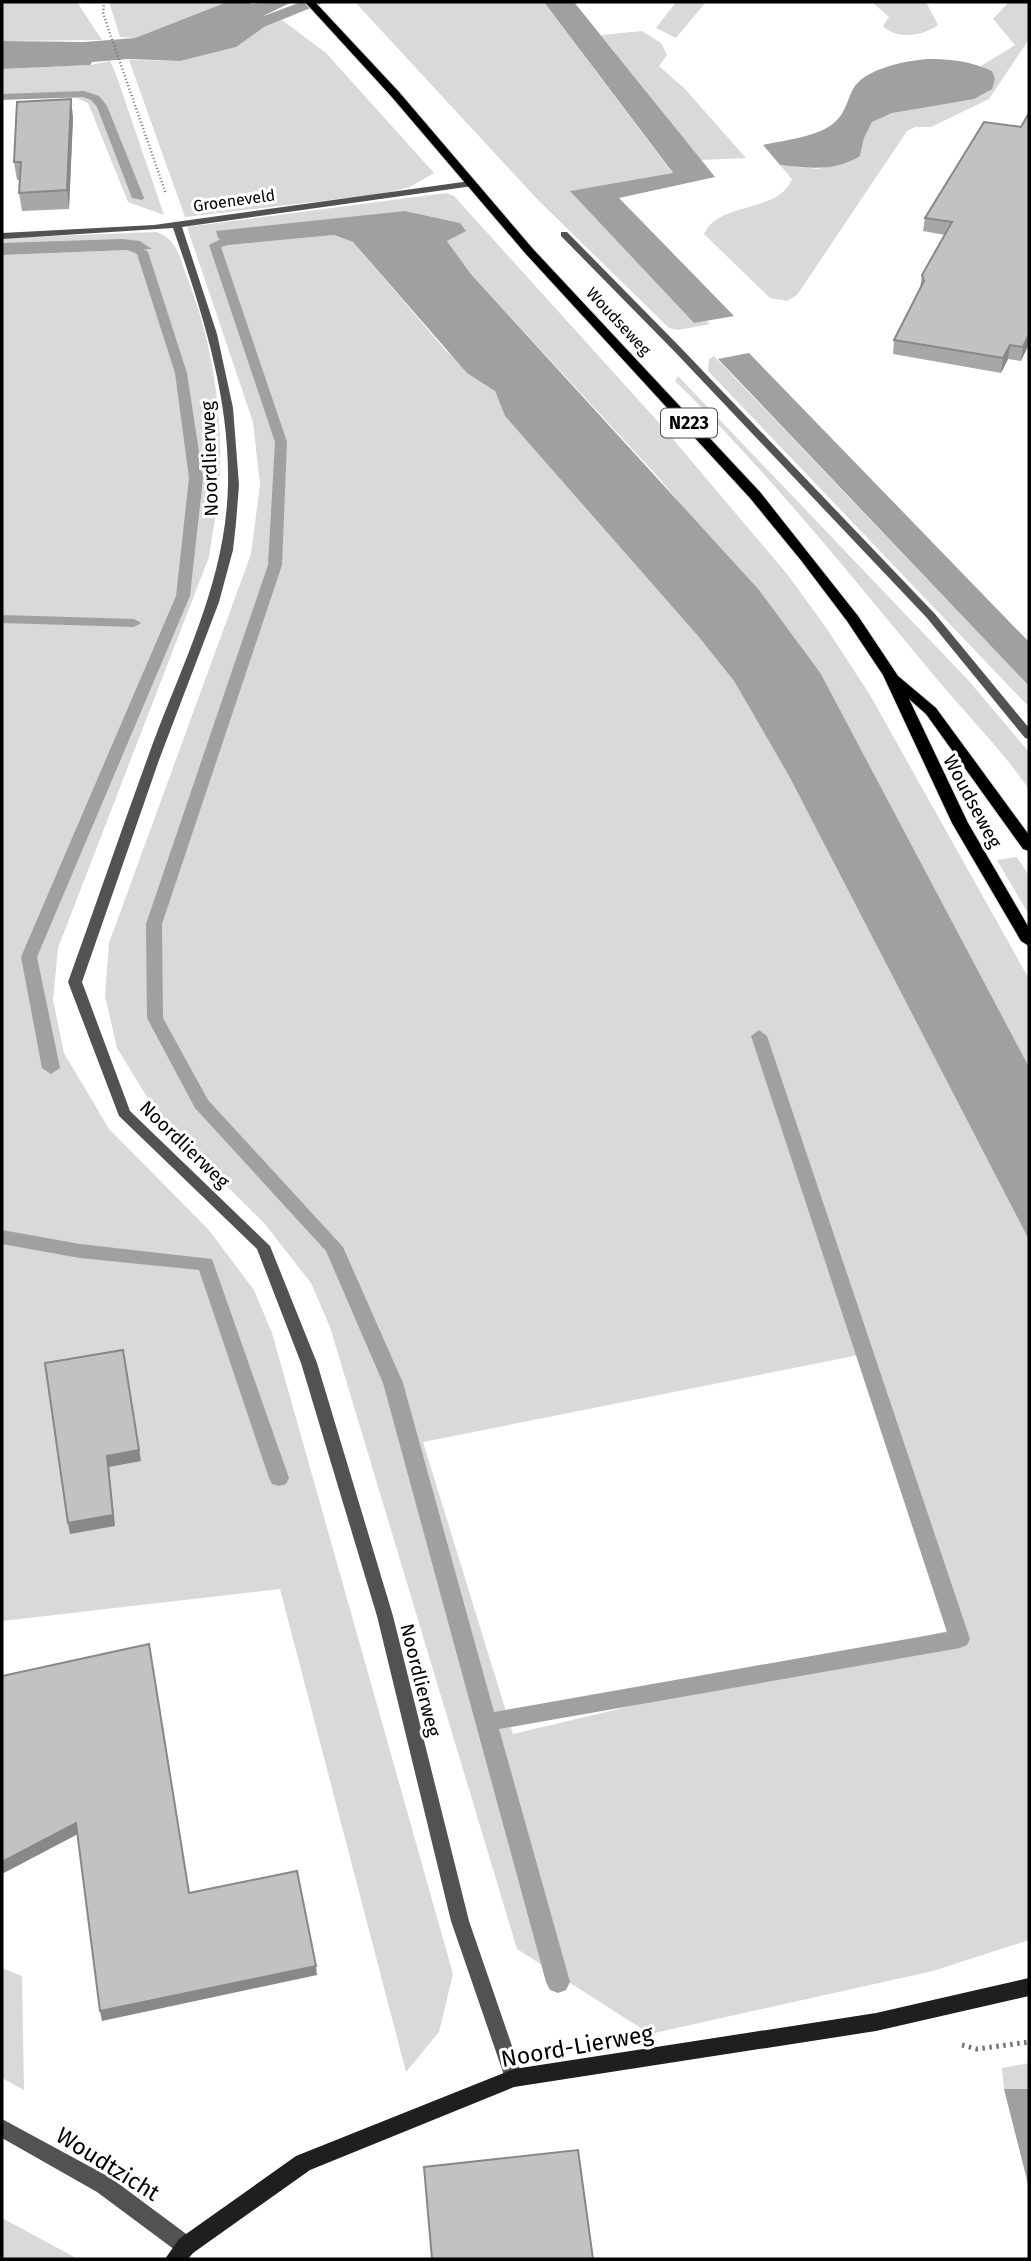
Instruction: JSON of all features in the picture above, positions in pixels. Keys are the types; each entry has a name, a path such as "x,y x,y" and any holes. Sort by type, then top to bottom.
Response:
{"main road":[{"name":"Woudseweg","path":"312,4 395,94 528,251 755,495 853,619 890,675 960,823 1029,941"},
{"name":"Woudseweg","path":"890,675 931,711 1029,846"}],"street":[{"name":"Groeneveld","path":"2,236 177,225 470,184"},
{"name":"Noordlierweg","path":"177,225 205,303 227,395 233,468 232,522 222,583 164,730 75,982 124,1113 263,1246 268,1257 317,1390 385,1616 460,1921 514,2078"},
{"name":"Woudseweg","path":"564,234 688,360 930,615 1029,735"},
{"name":"Noord-Lierweg","path":"181,2252 303,2163 514,2078 876,2022 1029,1987"},
{"name":"Woudtzicht","path":"2,2128 104,2185 181,2252"}],"path":[{"path":"104,2 103,12 177,225"}],"shaded area":[{"path":"2,2 77,2 102,40 2,41"},
{"path":"112,2 227,2 135,38 120,37 110,5"},
{"path":"227,2 292,2 261,17 301,2 325,2 264,27 236,47 180,61 128,59 92,62 90,65 2,69 2,41 84,42 135,38"},
{"path":"355,2 544,2 673,174 571,191 694,323 707,321 710,324 678,330 669,328 537,199"},
{"path":"544,2 574,2 715,177 619,198 734,316 694,323 570,191 673,173"},
{"path":"676,2 706,2 676,38 656,28"},
{"path":"872,2 926,2 938,25 918,34 895,33 883,26 889,17"},
{"path":"1009,2 1029,2 1029,39 989,99 931,127 915,127 907,131 797,295 787,301 770,298 704,234 722,216 762,203 785,190 792,179 780,165 818,169 860,156 864,138 872,122 892,113 928,105 992,71 981,66 1015,45 993,19"},
{"path":"282,20 326,53 434,173 410,187 381,194 185,217 129,60 180,61 235,47 264,27"},
{"path":"642,31 661,43 667,55 659,66 685,89 746,158 701,160 601,35"},
{"path":"927,59 960,61 992,71 995,79 992,89 974,99 892,113 872,122 864,138 860,156 841,165 821,168 780,165 763,145 811,135 828,127 839,118 853,89 867,76 898,64"},
{"path":"110,61 164,215 128,202 88,103 77,98 2,99 2,69 90,65"},
{"path":"446,193 454,196 661,425 787,574 870,695 1029,979 1029,1067 821,674 659,478 470,273 447,241 453,237 460,223 405,211 229,245 334,235 353,242 446,351 495,391 505,416 698,636 734,681 789,776 1029,1240 1029,1940 933,1971 650,2034 517,1949 330,1327 311,1283 264,1223 163,1123 117,1048 105,996 109,943 251,554 260,485 253,422 187,227","holes":["864,1354 951,1630 513,1734 423,1442"]},
{"path":"405,211 460,223 466,231 447,241 470,273 759,590 821,674 1029,1067 1029,1240 789,776 734,681 698,636 505,416 495,391 467,373 353,242 334,235 229,245 218,238 216,231"},
{"path":"156,232 169,239 180,256 210,354 220,435 217,505 209,557 58,948 53,1000 64,1053 109,1129 208,1229 254,1290 272,1333 453,1974 439,2032 406,2072 280,1589 2,1621 2,255 152,249 140,241 2,243 2,238"},
{"path":"122,239 140,241 152,249 2,255 2,243"},
{"path":"749,353 1029,642 1029,686 718,359"},
{"path":"714,356 1029,686 1029,707 708,371 709,359"},
{"path":"678,376 968,680 1029,752 1029,789 1005,757 804,520 741,449 675,381"},
{"path":"1017,857 1029,876 1029,915 997,860"},
{"path":"2,1968 22,1976 24,2090 2,2078"},
{"path":"1029,2063 1029,2089 1004,2089 1002,2068"},
{"path":"1004,2089 1029,2089 1029,2188"},
{"path":"2,2218 78,2259 2,2259"}],"building":[{"path":"71,99 67,190 19,193 21,162 14,162 17,102"},
{"path":"1029,113 1029,334 1023,347 1010,345 1003,358 894,340 924,281 922,275 952,222 925,218 984,122 1021,127"},
{"path":"123,1350 139,1450 107,1456 113,1515 68,1523 45,1363"},
{"path":"149,1644 189,1893 297,1871 316,1966 100,2011 76,1823 2,1862 2,1676"},
{"path":"578,2150 593,2259 432,2259 424,2167"}],"waterway":[{"path":"2,97 84,94 95,98 102,106 138,198"},
{"path":"245,237 229,239 215,245 281,442 275,565 154,924 155,1018 201,1104 334,1247 393,1383 558,1982"},
{"path":"51,1068 29,957 183,596 196,478 181,373 142,252 130,244 117,245"},
{"path":"2,619 134,623"},
{"path":"487,1722 960,1639 759,1036"},
{"path":"2,1237 80,1251 206,1264 279,1478"}]}
